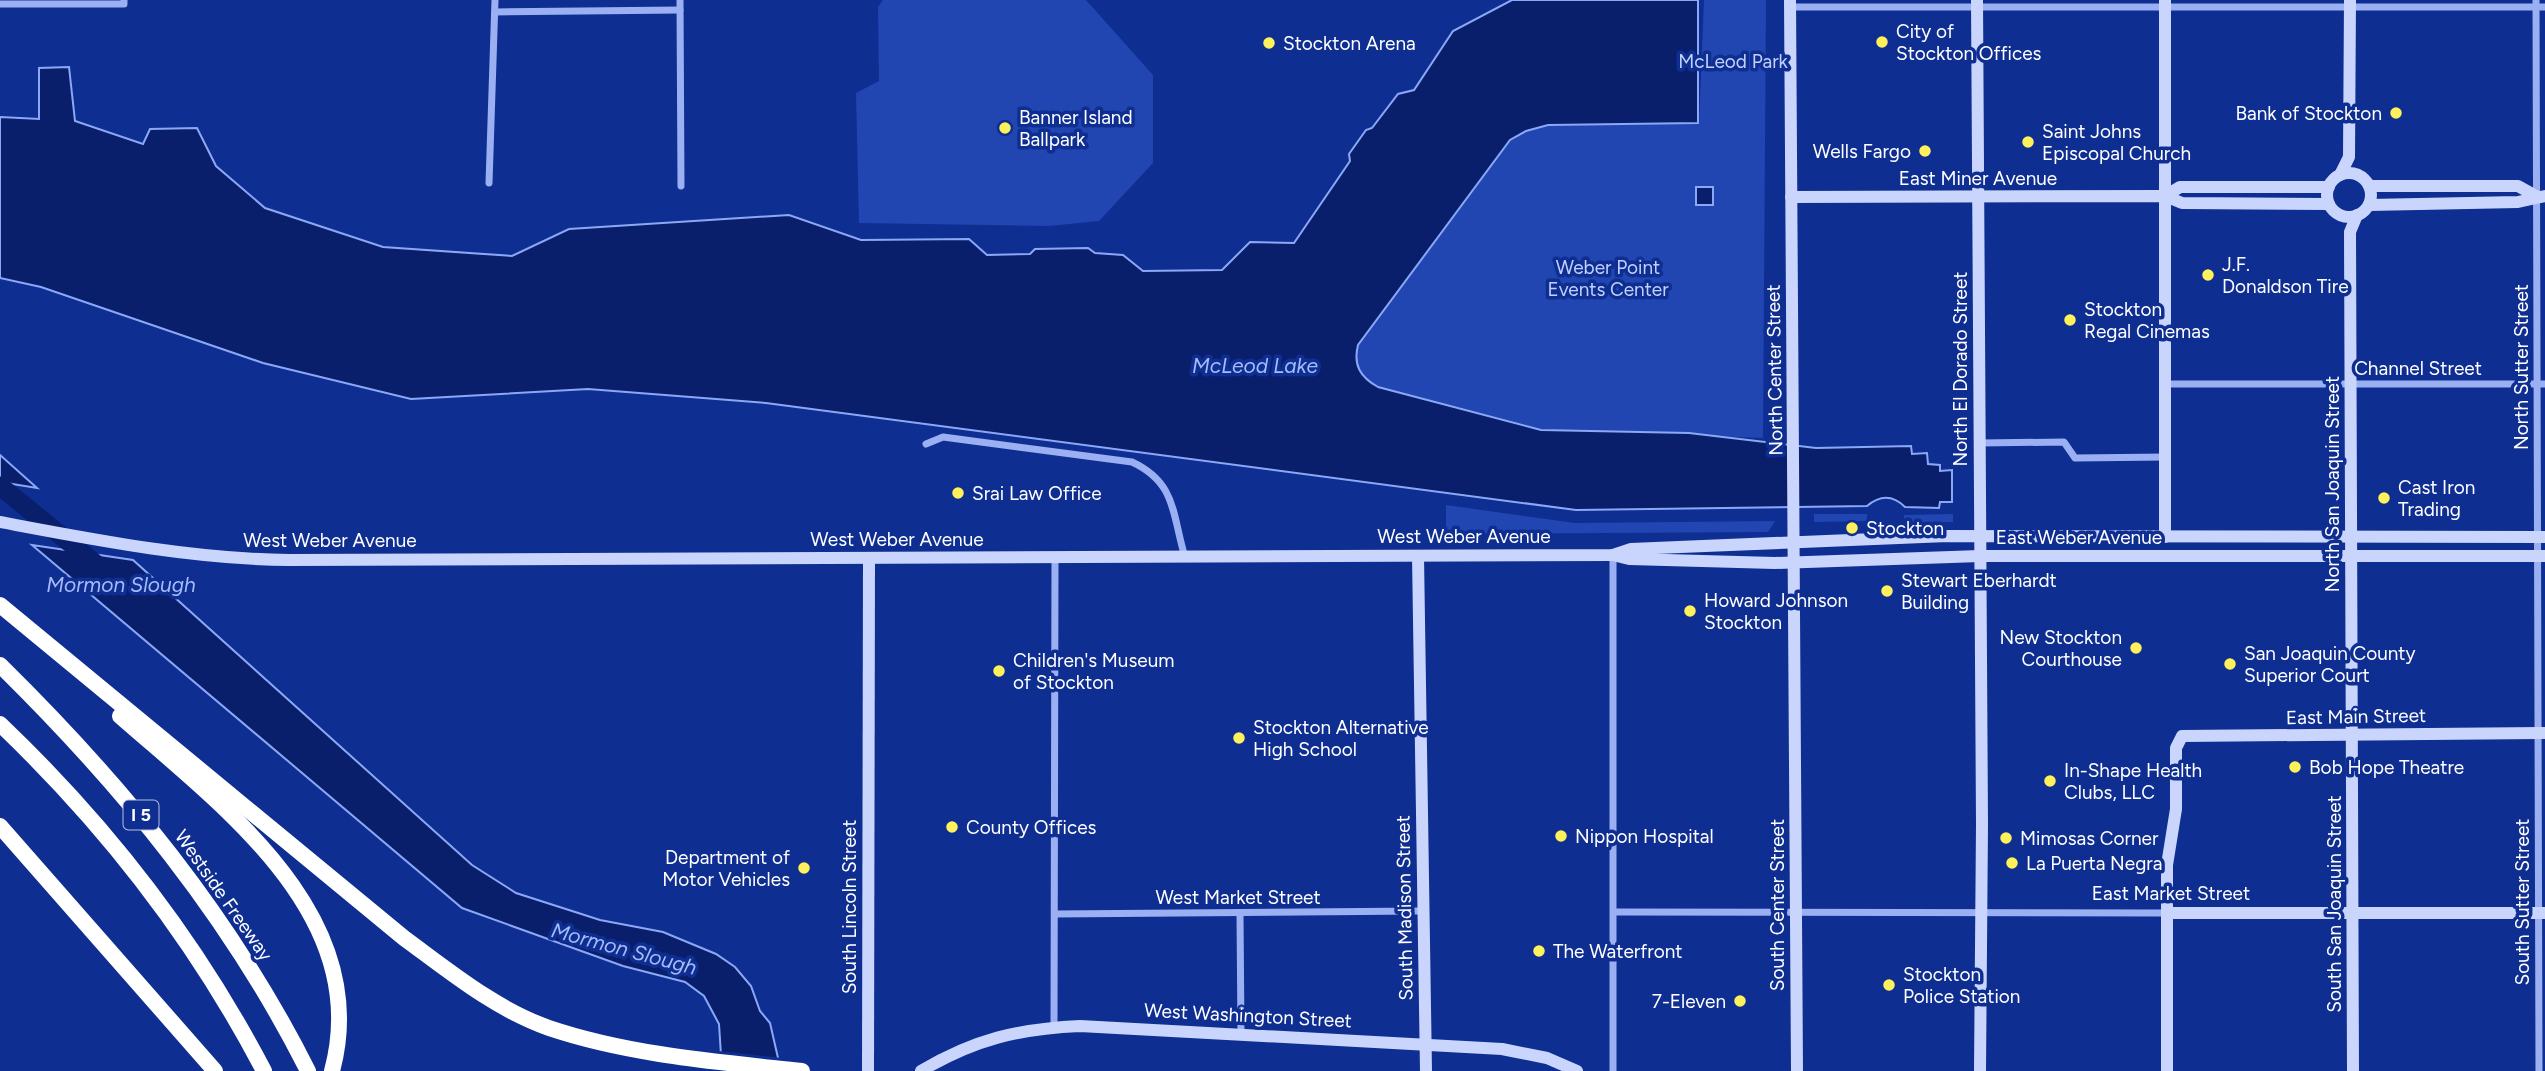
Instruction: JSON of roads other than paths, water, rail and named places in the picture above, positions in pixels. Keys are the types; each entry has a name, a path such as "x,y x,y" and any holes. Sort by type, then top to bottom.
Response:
{"highway":[{"path":"0,605 404,937 465,983 509,1010 549,1028 635,1049 802,1071"},
{"path":"42,640 49,655 258,842 300,894 328,952 335,992 336,1044 332,1071"},
{"name":"Westside Freeway","path":"0,665 59,723 163,842 212,908 259,982 308,1071"},
{"name":"I 5","path":"0,724 53,775 137,874 193,951 264,1071"},
{"path":"0,826 215,1071"}],"street":[{"path":"489,183 495,0"},
{"path":"680,0 681,186"},
{"path":"0,4 124,2"},
{"path":"1790,3 2350,3 2536,4 2545,7"},
{"name":"North Center Street","path":"1790,3 1796,739"},
{"name":"North El Dorado Street","path":"1977,3 1982,738 1980,1071"},
{"path":"2165,3 2165,537"},
{"path":"2350,3 2349,157 2340,175 2329,187 2329,204 2341,215 2357,215 2369,205 2518,202 2541,196"},
{"name":"North Sutter Street","path":"2536,4 2541,196 2541,733"},
{"path":"495,12 680,10"},
{"path":"2349,157 2358,175 2369,186 2433,191"},
{"path":"2340,175 2358,175"},
{"path":"2369,186 2369,205"},
{"path":"2406,204 2416,196 2456,186 2518,186 2541,196"},
{"name":"East Miner Avenue","path":"2165,196 2180,187 2329,187"},
{"name":"East Miner Avenue","path":"1791,197 2165,196 2182,203 2329,204"},
{"name":"North San Joaquin Street","path":"2341,215 2350,232"},
{"name":"North San Joaquin Street","path":"2353,736 2350,232 2357,215"},
{"name":"Channel Street","path":"2166,384 2541,384"},
{"path":"926,443 943,437 1132,462 1161,481 1168,494 1186,558"},
{"path":"1980,443 2064,442 2075,457 2166,457"},
{"name":"West Weber Avenue","path":"0,523 235,559 1613,555 1631,549 1795,542"},
{"name":"East Weber Avenue","path":"1795,542 1980,536 2541,537"},
{"name":"South Madison Street","path":"1418,555 1426,1071"},
{"path":"1613,555 1613,1071"},
{"name":"East Weber Avenue","path":"1613,555 1629,559 1796,562 1980,556 2541,556"},
{"path":"1054,1027 1057,744 1055,558"},
{"name":"South Lincoln Street","path":"868,1071 869,559"},
{"name":"East Main Street","path":"2167,912 2167,865 2176,808 2176,748 2182,736 2541,733"},
{"name":"South Sutter Street","path":"2539,1071 2541,733"},
{"name":"South San Joaquin Street","path":"2353,736 2353,1071"},
{"name":"South Center Street","path":"1796,739 1797,1071"},
{"name":"West Market Street","path":"1055,914 1422,911"},
{"path":"1615,912 1796,913"},
{"path":"2167,912 2167,1071"},
{"path":"1240,913 1241,1034"},
{"name":"East Market Street","path":"1796,913 2542,913"},
{"name":"West Washington Street","path":"921,1071 1005,1034 1054,1027 1099,1026 1522,1052 1577,1071"}],"water":[{"name":"McLeod Lake","path":"1512,0 1698,0 1698,123 1548,125 1526,131 1510,140 1358,345 1356,359 1362,375 1378,387 1541,430 1689,433 1816,448 1911,446 1912,454 1927,453 1928,464 1940,465 1940,471 1952,470 1952,502 1940,502 1939,508 1905,507 1896,500 1886,498 1867,506 1576,510 766,403 588,389 411,399 263,363 41,287 0,278 0,117 39,119 39,68 69,67 75,121 143,144 150,129 197,128 216,166 265,208 383,247 512,256 569,229 789,215 861,240 969,239 987,255 1030,254 1035,249 1088,248 1095,253 1123,255 1143,271 1222,270 1250,242 1294,243 1350,161 1349,154 1366,130 1372,128 1398,94 1414,90 1453,31"},
{"path":"1696,187 1713,187 1713,205 1696,205"},
{"path":"0,455 37,488 0,482"},
{"name":"Mormon Slough","path":"32,545 133,560 472,865 516,893 600,920 663,932 716,954 735,967 751,986 760,1011 770,1023 781,1071 722,1071 719,1024 704,996 685,982 623,966 462,908"}],"waterway":[{"name":"Mormon Slough","path":"0,486 102,569"}],"place":[{"name":"City of Stockton Offices","path":"1882,42"},
{"name":"Stockton Arena","path":"1269,43"},
{"name":"Bank of Stockton","path":"2396,113"},
{"name":"Banner Island Ballpark","path":"1005,128"},
{"name":"Saint Johns Episcopal Church","path":"2028,142"},
{"name":"Wells Fargo","path":"1925,151"},
{"name":"J.F. Donaldson Tire","path":"2208,275"},
{"name":"Stockton Regal Cinemas","path":"2070,320"},
{"name":"Srai Law Office","path":"958,493"},
{"name":"Cast Iron Trading","path":"2384,498"},
{"name":"Stockton","path":"1852,528"},
{"name":"Stewart Eberhardt Building","path":"1887,591"},
{"name":"Howard Johnson Stockton","path":"1690,611"},
{"name":"New Stockton Courthouse","path":"2136,648"},
{"name":"San Joaquin County Superior Court","path":"2230,664"},
{"name":"Children's Museum of Stockton","path":"999,671"},
{"name":"Stockton Alternative High School","path":"1239,738"},
{"name":"Bob Hope Theatre","path":"2295,767"},
{"name":"In-Shape Health Clubs, LLC","path":"2050,781"},
{"name":"County Offices","path":"952,827"},
{"name":"Nippon Hospital","path":"1561,836"},
{"name":"Mimosas Corner","path":"2006,838"},
{"name":"La Puerta Negra","path":"2012,863"},
{"name":"Department of Motor Vehicles","path":"804,868"},
{"name":"The Waterfront","path":"1539,951"},
{"name":"Stockton Police Station","path":"1889,985"},
{"name":"7-Eleven","path":"1740,1001"}],"park label":[{"name":"McLeod Park","path":"1733,61"},
{"name":"Weber Point Events Center","path":"1608,278"}]}
